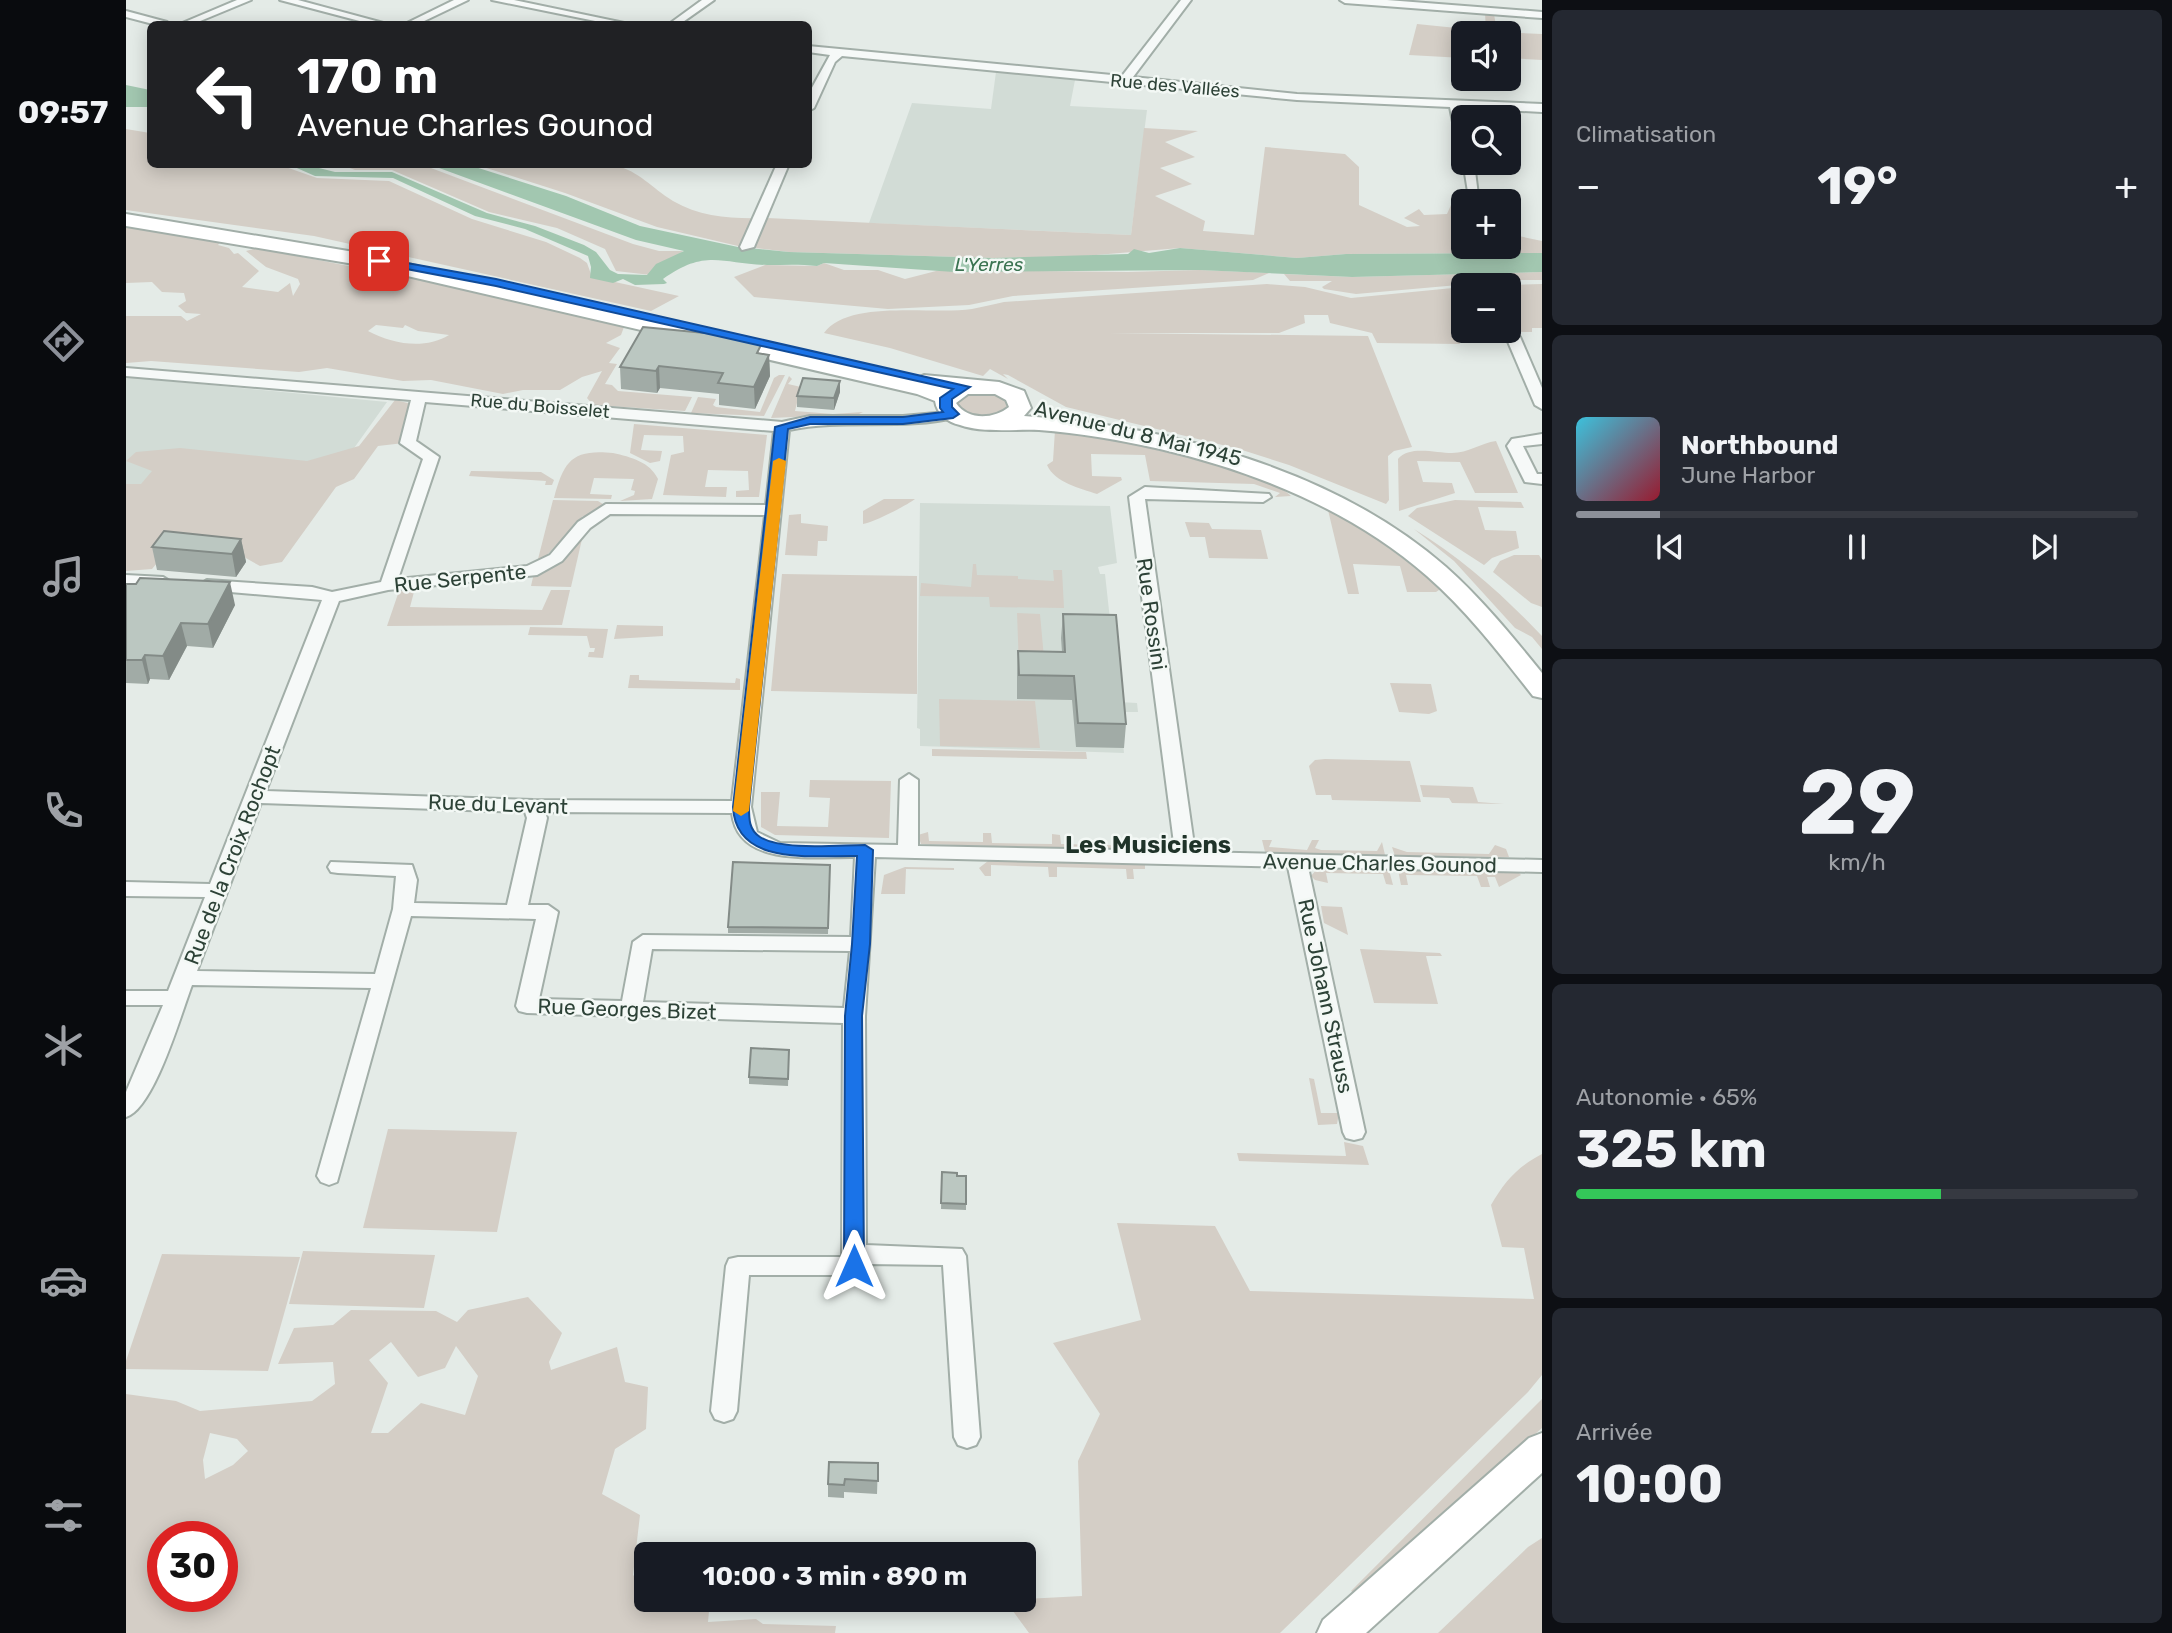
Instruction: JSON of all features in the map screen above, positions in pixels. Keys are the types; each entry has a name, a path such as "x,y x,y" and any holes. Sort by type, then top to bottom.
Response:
{"main road":[{"path":"127,221 360,258 637,320 925,389 954,400"},
{"name":"Avenue du 8 Mai 1945","path":"954,400 999,387 1016,396 1020,402 1044,413 1140,431 1252,462 1321,487 1388,518 1420,539 1482,596 1515,637 1531,663 1542,691"},
{"name":"Avenue du 8 Mai 1945","path":"954,400 979,422 1073,425 1157,442 1252,471 1339,506 1419,557 1463,596 1542,691"},
{"path":"998,421 1016,413 1020,402"},
{"path":"1337,1633 1542,1449"}],"street":[{"path":"193,21 246,0"},
{"path":"285,0 370,21"},
{"path":"417,21 463,0"},
{"path":"498,0 608,21"},
{"path":"678,21 709,0"},
{"path":"1124,81 1186,0"},
{"path":"1345,0 1542,15"},
{"path":"126,15 151,21"},
{"name":"Rue des Vallées","path":"812,50 1297,97 1455,105"},
{"path":"812,99 830,61 838,53"},
{"name":"Rue des Vallées","path":"1521,110 1541,111"},
{"path":"747,247 781,168"},
{"path":"1516,343 1542,405"},
{"name":"Rue du Boisselet","path":"126,372 782,427 810,421 903,421 954,400"},
{"path":"393,584 430,457 408,443 412,396"},
{"path":"741,807 782,427"},
{"path":"1542,439 1517,442 1515,446 1531,479 1542,479"},
{"name":"Rue Rossini","path":"1186,858 1137,497 1145,492 1263,497"},
{"name":"Rue Serpente","path":"332,597 393,584 540,569 556,558 584,526 606,509 774,510"},
{"path":"126,580 312,592 332,597"},
{"name":"Rue de la Croix Rochopt","path":"126,1109 142,1086 332,597"},
{"path":"908,852 909,780"},
{"name":"Rue du Levant","path":"254,797 533,806 741,807"},
{"path":"403,909 516,912 539,842 533,806"},
{"name":"Avenue Charles Gounod","path":"741,807 742,826 754,840 780,849 1542,866"},
{"path":"854,1260 853,1016 861,944 865,850"},
{"name":"Rue Johann Strauss","path":"1297,860 1354,1132"},
{"path":"329,1176 403,909 407,880 405,870 338,867"},
{"path":"126,889 218,891"},
{"name":"Rue Georges Bizet","path":"516,912 548,912 527,1006 853,1016"},
{"path":"631,1009 643,942 861,944"},
{"path":"184,978 384,981"},
{"path":"126,998 176,998"},
{"path":"724,1411 737,1266 954,1256 967,1437"}],"shaded area":[{"path":"1485,13 1494,14 1495,21 1485,21"},
{"path":"1417,24 1451,27 1451,57 1409,55"},
{"path":"1521,33 1542,34 1542,60 1521,59"},
{"path":"996,72 1075,80 1070,106 1147,110 1131,235 869,223 912,103 991,109"},
{"path":"1144,128 1198,131 1165,142 1195,157 1160,168 1192,184 1155,196 1205,221 1203,231 1254,235 1265,147 1345,154 1359,167 1359,205 1407,227 1420,226 1404,218 1419,209 1424,215 1447,214 1451,205 1451,253 1346,254 1297,258 1180,248 1084,256 993,258 789,252 738,246 657,227 486,168 623,168 673,201 695,211 731,218 1131,235"},
{"path":"126,129 147,132 147,168 289,168 317,178 389,181 472,219 546,242 580,258 587,263 592,277 679,296 651,311 314,236 126,210"},
{"path":"350,168 431,168 633,244 659,251 683,251 651,275 616,271 605,249 557,228 489,212 392,170"},
{"path":"126,226 223,239 218,245 229,248 234,254 238,253 259,271 242,287 278,292 290,283 293,296 300,284 298,279 266,267 246,251 257,248 364,269 371,268 624,327 621,335 606,343 620,348 609,363 617,364 605,384 612,385 618,391 692,397 685,411 593,405 587,398 602,371 582,377 560,390 523,390 503,394 431,380 403,381 327,368 299,372 151,361 126,363 126,316 181,316 187,321 201,314 186,313 178,306 186,301 184,293 162,292 152,282 126,283","holes":["376,325 403,328 405,325 418,331 449,335 429,343 408,344 368,331"]},
{"path":"1521,237 1542,241 1542,253 1521,253"},
{"path":"824,263 844,270 878,270 905,279 940,270 1199,270 1269,273 1253,280 1013,296 969,305 888,309 754,297 734,277 765,265 817,266"},
{"path":"1542,272 1542,280 1521,280 1521,273 1504,273"},
{"path":"1284,274 1352,277 1451,274 1451,286 1356,294 1322,287 1332,281 1290,281"},
{"path":"1267,284 1305,287 1351,298 1451,288 1451,343 1460,344 1377,343 1372,333 1330,323 1328,315 1304,315 1305,323 1279,333 1109,333 1368,336 1412,447 1394,451 1388,456 1389,500 1386,504 1289,465 1239,449 1066,407 1008,375 1003,374 1008,379 990,369 983,376 890,348 824,333 836,322 871,312 972,309 1004,302"},
{"path":"1542,284 1542,328 1532,328 1532,332 1521,332 1521,285"},
{"path":"785,375 764,416 691,413 698,397 716,399 713,405 716,407 760,412 774,378"},
{"path":"789,376 792,379 788,384 801,387 795,411 833,414 863,412 859,414 771,418"},
{"path":"126,377 387,402 277,556 154,552 126,562"},
{"path":"968,393 993,393 1005,399 1007,406 995,414 974,415 957,403"},
{"path":"395,400 412,404 404,443 378,446 354,479 336,487 282,562 260,566 244,557 162,557 152,569 126,571 126,484 141,484 152,471 126,461 136,452 180,448 307,461 359,446"},
{"path":"634,424 767,435 759,497 736,497 736,491 749,490 748,471 708,470 705,487 727,487 726,497 663,495 671,455 684,452 683,436 644,435 641,450 662,451 660,461 650,463 630,453"},
{"path":"1055,430 1140,446 1218,466 1277,487 1291,496 1275,497 1280,493 1254,484 1150,481 1145,455 1091,454 1092,476 1121,477 1122,480 1097,494 1069,484 1056,476 1047,465 1053,461"},
{"path":"1496,441 1518,493 1475,493 1460,462 1417,461 1423,482 1452,483 1455,493 1399,511 1398,459 1403,455 1416,451 1458,453"},
{"path":"588,453 613,453 639,461 655,473 658,479 652,499 620,501 634,495 635,491 631,490 634,479 594,478 590,494 612,495 611,499 554,498 566,466 572,460"},
{"path":"471,471 541,472 554,480 552,485 545,485 546,481 469,476"},
{"path":"884,499 915,499 889,514 863,524 863,511"},
{"path":"553,500 598,501 606,506 595,509 588,517 583,516 536,567"},
{"path":"1455,500 1521,502 1524,508 1478,507 1485,530 1516,531 1519,548 1492,558 1484,565 1408,516 1417,508"},
{"path":"920,503 1110,506 1117,563 1098,567 1100,574 1105,574 1119,702 1137,703 1138,712 1120,712 1124,753 920,746 920,729 917,728"},
{"path":"1328,510 1368,532 1442,588 1436,592 1407,592 1400,566 1353,564 1359,594 1348,594"},
{"path":"801,514 801,523 828,526 827,541 818,541 817,556 785,555 789,515"},
{"path":"1185,522 1209,523 1212,529 1261,530 1268,559 1209,558 1205,537 1190,537"},
{"path":"1414,529 1466,565 1512,606 1542,636 1542,649 1532,637 1515,628 1454,561"},
{"path":"577,539 582,539 571,587 531,586 534,573"},
{"path":"1514,555 1539,555 1542,560 1542,607 1531,603 1493,572 1500,561"},
{"path":"973,564 976,564 977,575 1018,576 1018,579 1054,581 1053,570 1062,570 1064,608 990,607 989,597 920,596 921,583 971,587"},
{"path":"782,574 917,576 917,694 771,691"},
{"path":"551,590 570,590 562,625 387,626 399,591 414,592 410,607 542,610"},
{"path":"1017,613 1040,614 1044,658 1019,667"},
{"path":"617,625 663,626 663,636 614,639"},
{"path":"530,627 608,629 603,658 588,657 589,652 594,652 595,648 590,648 587,636 528,635"},
{"path":"630,675 639,675 639,680 735,683 736,678 740,679 740,690 628,688"},
{"path":"1390,683 1431,684 1437,711 1429,714 1399,712"},
{"path":"939,699 1035,701 1040,748 940,746"},
{"path":"932,749 1086,752 1087,759 932,756"},
{"path":"1315,760 1410,761 1421,802 1332,800 1331,795 1316,795 1309,766"},
{"path":"810,780 891,781 889,838 775,835 761,827 761,792 780,792 777,826 828,827 830,798 809,797"},
{"path":"1420,785 1473,787 1478,802 1504,804 1452,803 1449,798 1423,797"},
{"path":"928,832 929,841 983,842 983,833 991,833 992,843 1052,844 1052,834 1060,835 1061,844 1141,846 1142,850 921,844 918,835"},
{"path":"1262,840 1272,840 1269,847 1307,850 1312,840 1319,840 1315,848 1321,850 1377,851 1382,842 1385,855 1265,852"},
{"path":"1495,845 1506,849 1509,857 1395,856 1392,847 1407,852 1489,854"},
{"path":"988,861 1145,865 1145,869 1133,869 1134,879 1127,879 1126,869 1057,867 1057,877 1049,877 1048,867 991,865 991,876 985,876 979,868"},
{"path":"905,867 954,870 906,869 905,894 881,894 884,875"},
{"path":"1317,869 1389,870 1393,885 1386,884 1383,874 1326,873 1328,883 1315,880 1311,876"},
{"path":"1398,870 1521,875 1499,887 1495,877 1487,877 1490,887 1481,887 1477,876 1406,875 1408,885 1401,885"},
{"path":"1321,906 1342,907 1348,935 1324,923"},
{"path":"1360,949 1440,953 1442,956 1426,956 1438,1004 1374,1003"},
{"path":"1309,1078 1314,1079 1321,1113 1339,1113 1337,1124 1318,1125"},
{"path":"388,1129 517,1132 497,1232 363,1228"},
{"path":"1344,1142 1363,1146 1369,1165 1239,1161 1237,1153 1346,1156"},
{"path":"1542,1154 1542,1375 1528,1392 1280,1633 1029,1633 1014,1612 1036,1612 1036,1598 1082,1596 1078,1461 1100,1414 1053,1343 1141,1320 1117,1223 1215,1226 1250,1291 1534,1299 1524,1248 1502,1247 1491,1205 1512,1175"},
{"path":"303,1251 435,1255 424,1308 289,1304"},
{"path":"162,1254 300,1257 268,1371 126,1369 126,1361"},
{"path":"528,1297 562,1333 549,1362 551,1370 617,1347 625,1382 648,1387 646,1429 615,1449 602,1494 640,1515 637,1542 634,1542 634,1612 709,1612 708,1622 756,1619 763,1624 836,1626 835,1633 126,1633 126,1394 176,1401 200,1411 312,1401 335,1384 333,1362 278,1364 294,1328 333,1325 351,1310 436,1311 457,1322 468,1310","holes":["391,1342 418,1377 445,1368 456,1346 478,1376 465,1415 421,1403 388,1433 371,1433 388,1383 369,1360","210,1433 237,1439 248,1451 233,1465 205,1479 203,1460"]},
{"path":"1542,1399 1542,1428 1354,1593 1351,1591"},
{"path":"1542,1538 1542,1633 1438,1633 1528,1547"}],"water":[{"path":"126,85 147,89 147,107 126,107"},
{"name":"L'Yerres","path":"297,168 319,168 335,172 392,172 487,213 535,226 584,245 596,252 610,270 618,274 647,275 656,264 684,251 636,240 439,168 478,168 566,196 640,226 738,247 789,252 993,258 1128,254 1134,249 1149,253 1180,248 1297,258 1346,254 1451,253 1451,259 1521,259 1521,253 1542,253 1542,272 1352,277 1199,270 954,272 824,263 817,266 767,265 714,260 678,269 663,279 667,283 664,284 635,285 623,279 613,283 590,278 588,256 525,229 475,216 393,178 315,176"}],"building":[{"path":"643,327 746,337 761,345 757,353 769,355 754,387 718,383 723,373 659,366 656,371 620,367"},
{"path":"803,378 840,381 834,398 797,396"},
{"path":"164,531 241,539 232,554 152,547"},
{"path":"140,578 230,582 208,624 181,623 163,656 145,655 142,660 126,660 126,584 136,584"},
{"path":"1063,614 1116,615 1126,724 1078,723 1074,676 1019,675 1018,651 1065,652"},
{"path":"733,862 830,865 828,928 728,927"},
{"path":"751,1048 789,1050 788,1079 749,1077"},
{"path":"942,1172 966,1176 966,1204 941,1203"},
{"path":"829,1462 878,1463 878,1481 845,1479 844,1485 828,1484"}],"slow traffic":[{"path":"741,811 779,461"}],"district":[{"name":"Les Musiciens","path":"1148,845"}],"route":[{"path":"379,261 496,283 919,380 964,387 946,398 946,408 953,414 903,421 810,421 782,427 769,562 752,694 741,807 742,826 754,840 780,849 865,850 861,944 853,1016 854,1266"}]}
